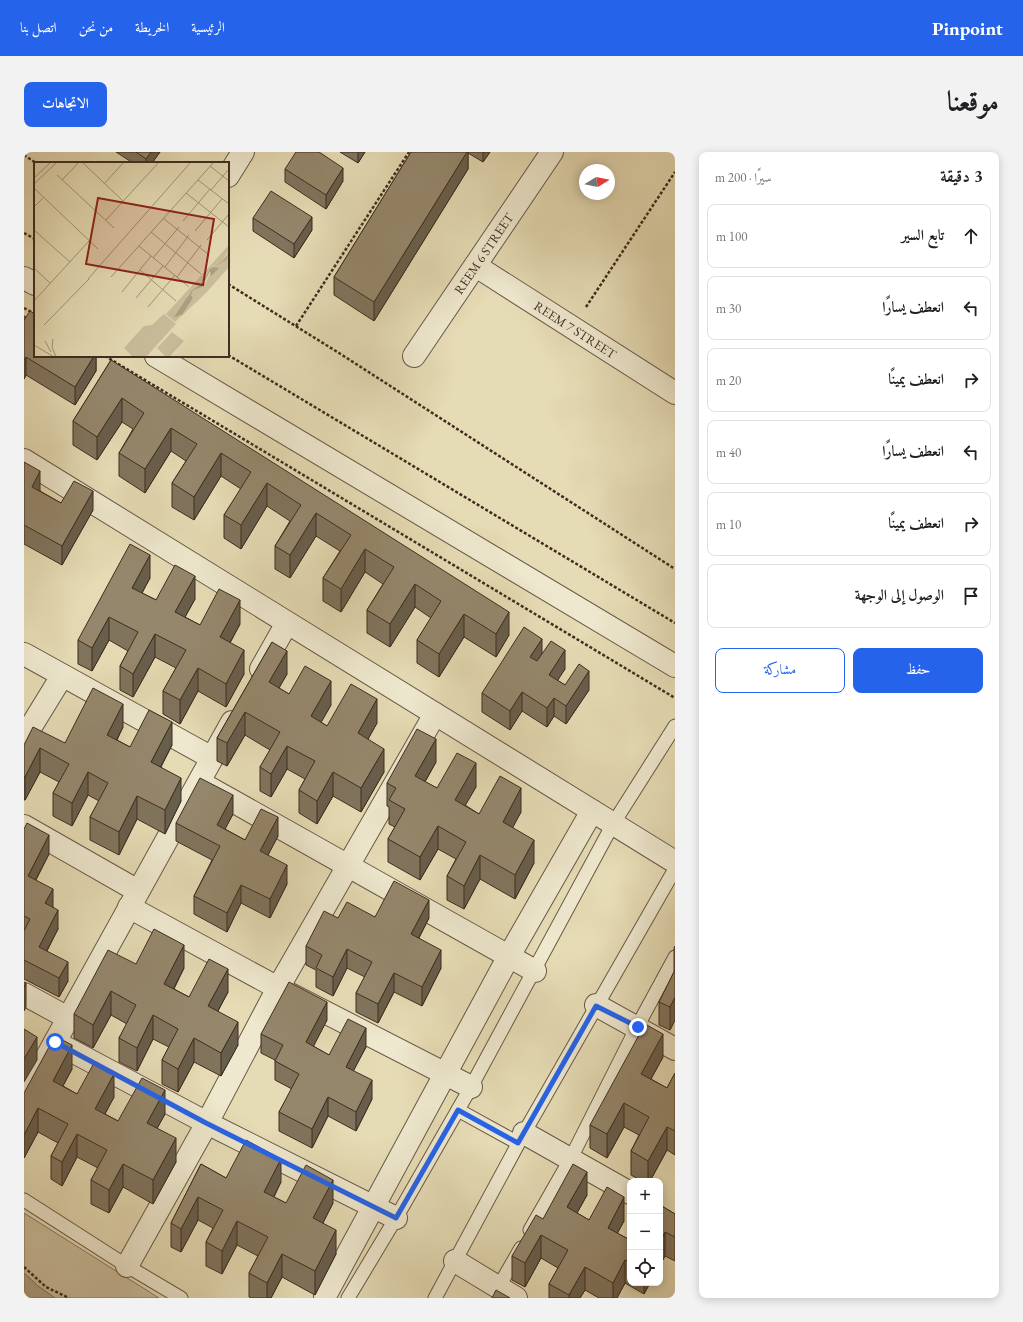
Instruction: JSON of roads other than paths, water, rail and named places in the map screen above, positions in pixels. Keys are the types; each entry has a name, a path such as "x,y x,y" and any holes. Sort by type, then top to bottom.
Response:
{"street":[{"path":"229,174 243,152"},
{"name":"REEM 6 STREET","path":"414,356 552,152"},
{"name":"REEM 7 STREET","path":"476,266 675,393"},
{"path":"24,278 34,283"},
{"path":"158,357 675,666"},
{"path":"24,460 675,862"},
{"path":"253,684 287,623"},
{"path":"24,654 212,758"},
{"path":"24,738 62,676"},
{"path":"24,1098 242,704"},
{"path":"127,1266 278,988 435,714"},
{"path":"199,782 535,971"},
{"path":"325,1296 509,956 592,811"},
{"path":"24,826 134,899 278,988 471,1087"},
{"path":"24,994 68,1018"},
{"path":"596,1006 638,1027 675,1049"},
{"path":"55,1042 206,1123 396,1218"},
{"path":"521,1138 570,1160 627,1191"},
{"path":"456,1261 507,1293"}],"lane":[{"path":"348,1298 471,1087 535,971 613,824 675,726"},
{"path":"435,1298 521,1138 675,869"},
{"path":"507,1293 570,1160 675,957"},
{"path":"458,1110 521,1138"},
{"path":"24,1200 127,1266 182,1298"}]}
